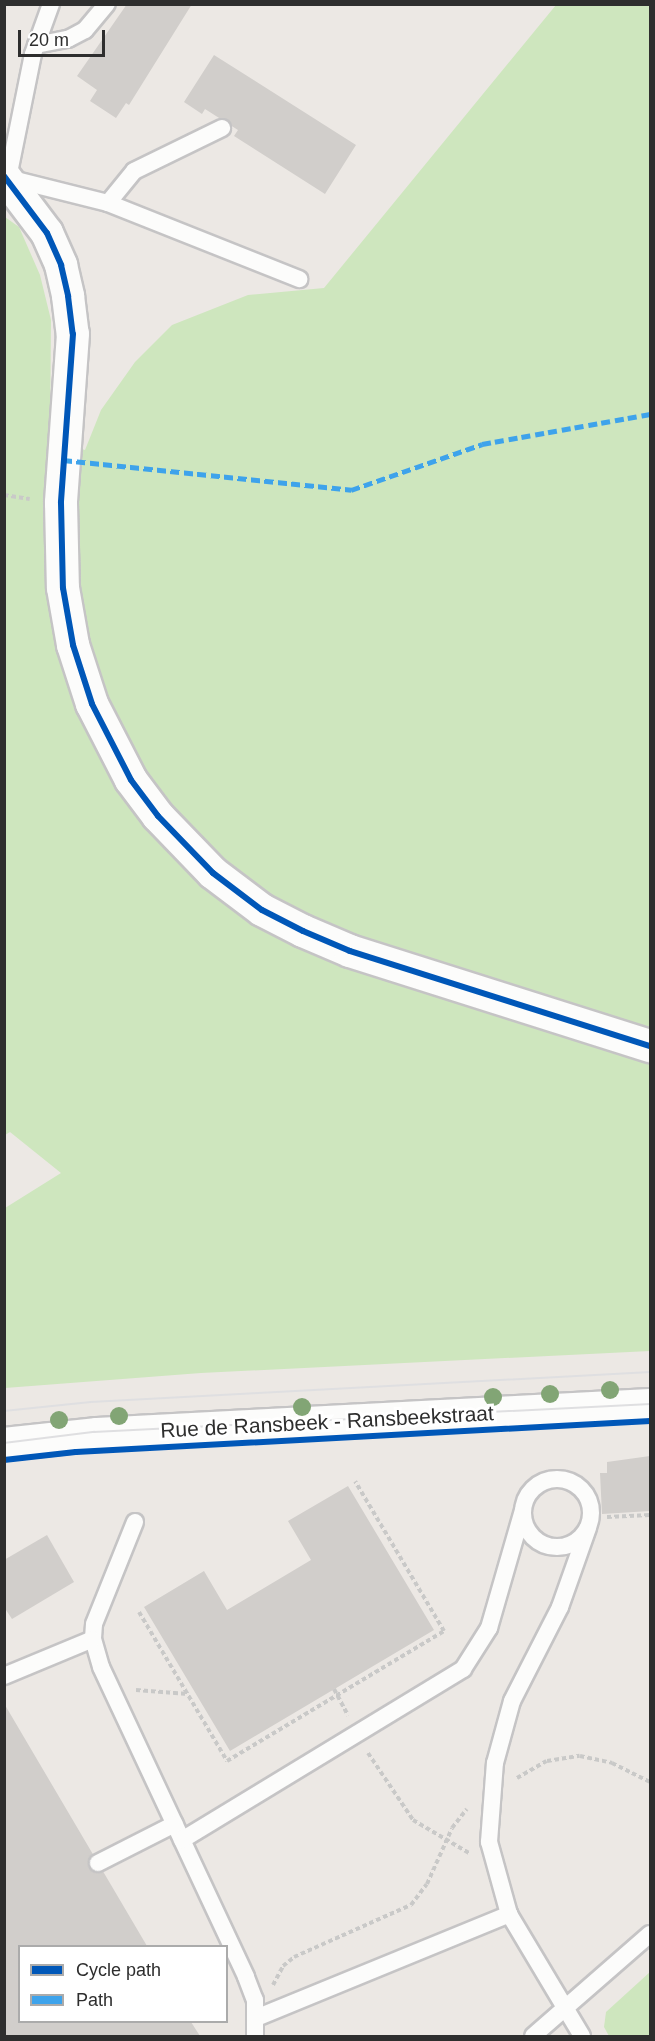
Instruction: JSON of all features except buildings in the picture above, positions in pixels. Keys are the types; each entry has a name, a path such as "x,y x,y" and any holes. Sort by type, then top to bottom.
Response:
{"street":[{"path":"6,177 47,232 61,265 68,296 73,334 61,503 65,606 92,704 138,789 213,873 262,910 303,931 350,951 651,1046"},
{"name":"Rue de Ransbeek - Ransbeekstraat","path":"4,1444 97,1434 651,1405"}],"lane":[{"path":"51,4 36,45 6,177 108,203 299,279"},
{"path":"36,45 68,39 85,30 107,4"},
{"path":"108,203 134,171 222,128"},
{"path":"182,1840 451,1679 474,1658 489,1628 524,1510 534,1488 544,1481 567,1480 586,1494 590,1523 560,1606 512,1701 502,1732 490,1794 489,1842 509,1914 582,2037"},
{"path":"524,1510 529,1533 549,1546 572,1543 590,1523"},
{"path":"135,1522 94,1624 93,1639 111,1688 246,1977 256,2018 255,2037"},
{"path":"4,1676 93,1639"},
{"path":"98,1863 175,1824"},
{"path":"256,2018 509,1914"},
{"path":"533,2037 651,1934"}],"path":[{"path":"139,1612 227,1761 444,1631 355,1481"},
{"path":"590,1523 651,1515"},
{"path":"111,1688 188,1694"},
{"path":"334,1689 392,1793 413,1820 495,1868"},
{"path":"256,2018 287,1961 418,1899 458,1818 490,1794 547,1761 563,1757 596,1758 651,1782"}],"green space":[{"path":"556,5 650,5 650,1351 201,1373 5,1388 5,1208 61,1173 10,1132 5,1135 5,217 19,227 40,275 51,320 50,440 85,450 101,410 135,362 172,325 248,295 324,288"},
{"path":"650,1972 650,2036 609,2036 604,2027 606,2012"}],"tram line":[{"path":"4,1411 91,1402 650,1372"},
{"path":"4,1443 94,1432 650,1404"}],"marked path":[{"path":"63,460 351,490 482,444 650,414"}],"cycle path":[{"path":"4,176 47,233 61,265 68,296 73,334 61,503 63,588 73,645 92,704 131,780 158,816 213,873 262,910 350,951 650,1046"},
{"path":"4,1460 76,1452 650,1421"}]}
